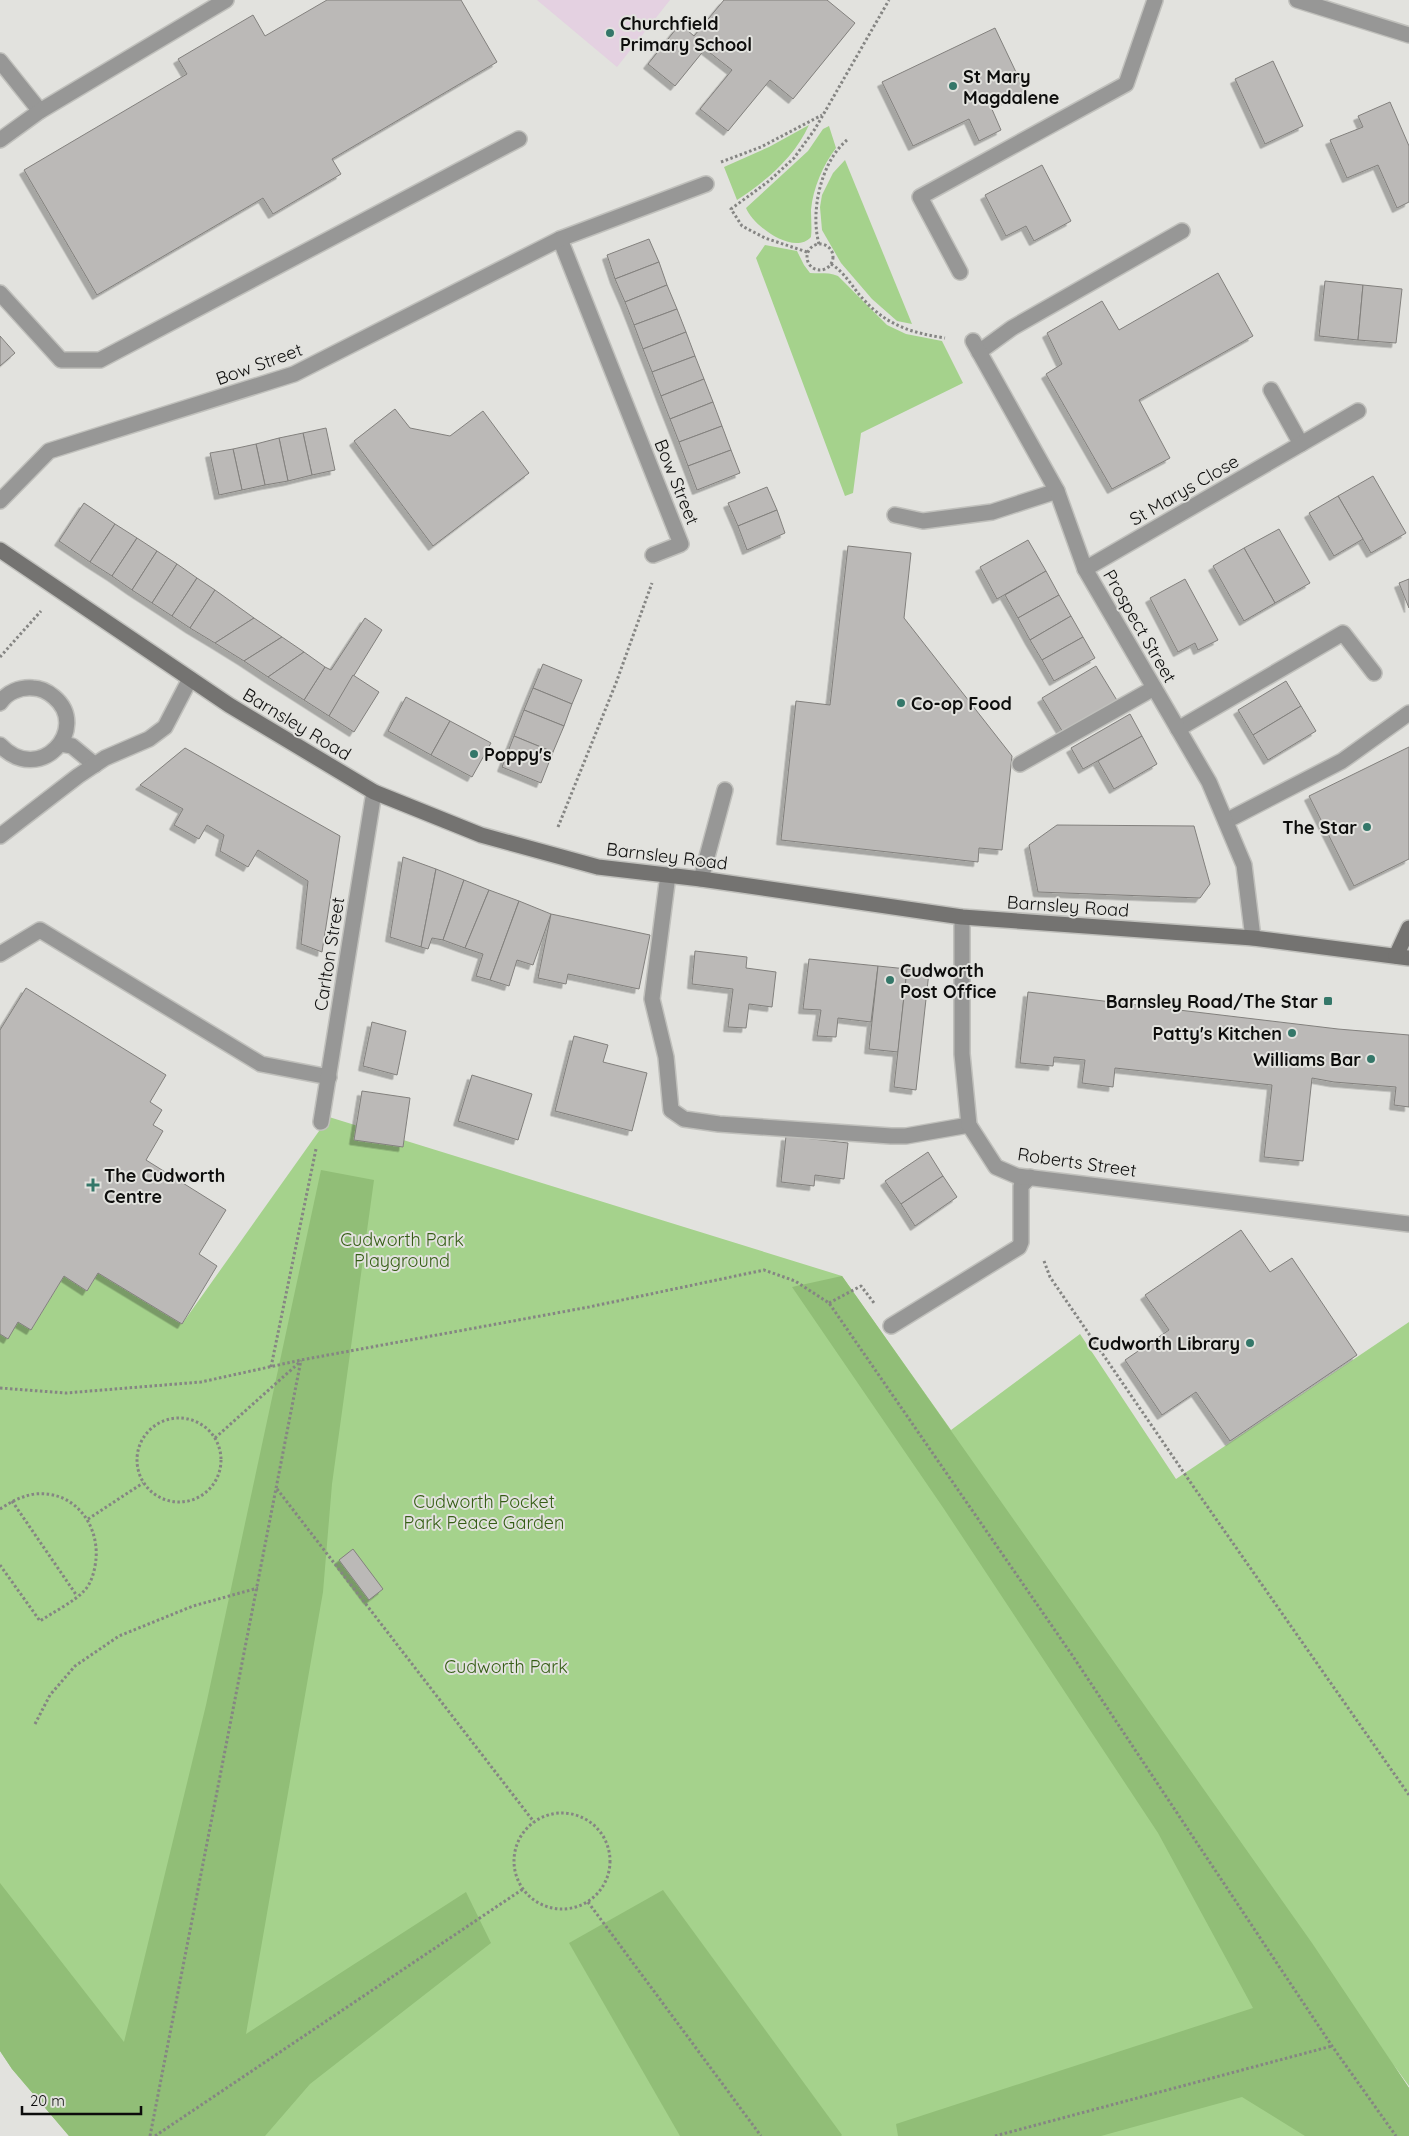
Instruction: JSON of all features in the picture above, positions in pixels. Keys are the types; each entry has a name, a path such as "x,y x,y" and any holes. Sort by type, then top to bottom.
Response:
{"street":[{"path":"0,140 40,112 226,0"},
{"path":"960,272 920,197 1126,84 1155,0"},
{"path":"1297,0 1407,31"},
{"path":"0,61 40,112"},
{"path":"0,293 60,360 100,360 519,139"},
{"name":"Bow Street","path":"0,501 49,452 294,374 560,239 706,184"},
{"path":"976,346 1012,328 1182,231"},
{"name":"Bow Street","path":"560,239 681,544 653,555"},
{"name":"Prospect Street","path":"976,346 1057,491 1085,569 1209,782 1244,866 1253,938"},
{"path":"1271,390 1301,444"},
{"name":"St Marys Close","path":"1085,569 1358,412"},
{"path":"896,515 922,521 992,512 1057,491"},
{"name":"Barnsley Road","path":"0,550 229,705 374,792 481,835 598,867 700,879 962,917 1253,938 1403,957"},
{"path":"1178,729 1343,633 1374,673"},
{"path":"0,836 53,794 95,765 149,739 165,727 190,679"},
{"path":"0,745 8,754 19,759 42,759 52,753 60,744 65,734 66,722 64,710 58,700 48,692 36,688 24,688 1,697"},
{"path":"1020,764 1154,688"},
{"path":"1226,822 1342,761 1409,713"},
{"path":"60,744 72,746 95,765"},
{"path":"700,879 725,790"},
{"name":"Carlton Street","path":"321,1122 374,792"},
{"path":"668,875 652,999 666,1057 671,1110 676,1115 684,1119 719,1124 899,1136 969,1125"},
{"name":"Roberts Street","path":"962,917 962,1054 969,1125 996,1167 1017,1176 1409,1224"},
{"path":"1403,957 1409,928"},
{"path":"0,954 40,930 261,1064 329,1077"},
{"path":"891,1326 1019,1247 1021,1242 1021,1186 1030,1177"}],"path":[{"path":"807,252 765,238 742,226 731,209 769,181 794,158 823,115 889,0"},
{"path":"706,184 710,166 761,147 823,115"},
{"path":"819,244 816,208 823,179 839,147 847,140"},
{"path":"824,244 831,250 833,258 831,264 822,270 814,269 808,263 807,252 811,247 824,244"},
{"path":"831,264 845,276 866,302 895,326 920,334 976,346"},
{"path":"548,853 609,700 652,583 653,555"},
{"path":"0,657 60,590"},
{"path":"272,1367 321,1122"},
{"path":"1040,1253 1050,1276 1061,1293 1198,1494 1409,1795"},
{"path":"0,1388 76,1392 202,1382 302,1360 589,1307 764,1270 795,1282 829,1303 1072,1655 1332,2046 1396,2136"},
{"path":"829,1303 861,1286 891,1326"},
{"path":"215,1438 302,1360"},
{"path":"150,2136 302,1360"},
{"path":"169,1418 196,1420 207,1428 215,1438 221,1452 222,1466 217,1480 208,1492 195,1500 181,1503 166,1501 154,1494 143,1483 138,1470 137,1457 140,1444 147,1432 156,1424 169,1418"},
{"path":"88,1519 143,1483"},
{"path":"277,1489 534,1822"},
{"path":"0,1509 12,1501 34,1494 51,1495 70,1503 88,1519 97,1549 96,1565 92,1579 84,1591 40,1621 0,1565"},
{"path":"12,1501 77,1596"},
{"path":"35,1724 50,1695 75,1666 119,1636 192,1606 258,1588"},
{"path":"563,1813 578,1816 592,1823 602,1834 609,1849 610,1864 607,1879 599,1892 588,1902 574,1908 560,1910 533,1900 523,1889 517,1876 514,1861 517,1846 523,1833 534,1822 547,1816 563,1813"},
{"path":"155,2136 523,1889"},
{"path":"588,1902 761,2136"},
{"path":"995,2136 1332,2046"}],"shaded area":[{"name":"Churchfield Primary School","path":"537,0 670,0 617,67"}],"green space":[{"path":"809,125 796,148 778,168 769,177 737,200 724,167 769,147"},
{"path":"829,126 836,148 816,185 811,210 811,237 804,242 785,241 765,230 750,215 746,208 808,151 823,129"},
{"path":"845,160 912,324 897,321 872,299 841,263 822,230 820,207 822,195 833,173"},
{"path":"765,245 797,251 810,273 838,276 887,325 906,334 942,341 963,383 861,433 853,493 845,496 756,258"},
{"name":"Cudworth Park","path":"329,1117 842,1276 951,1430 1080,1334 1176,1479 1409,1322 1409,2086 1393,2064 1409,2088 1409,2136 69,2136 12,2069 0,2051 0,1334 18,1322 31,1330 64,1276 87,1291 98,1273 182,1324"},
{"path":"321,1170 374,1180 332,1484 323,1592 246,2034 466,1892 491,1943 310,2084 265,2136 69,2136 12,2069 0,2051 0,1883 124,2042 206,1705"},
{"path":"842,1276 1312,1943 1409,2088 1409,2136 1305,2136 1242,2097 1101,2136 898,2136 896,2124 1253,2008 1158,1833 944,1509 792,1287"},
{"path":"663,1890 841,2136 680,2136 569,1943"}],"building":[{"path":"327,0 461,0 497,62 332,159 341,174 273,214 263,198 97,295 24,170 187,74 178,59 253,15 265,36"},
{"path":"724,0 827,0 855,23 793,99 770,80 728,131 700,109 732,70 705,49 675,86 648,64 680,24 694,36"},
{"name":"St Mary Magdalene","path":"995,28 1025,91 991,107 1001,130 979,141 969,119 913,146 882,82"},
{"path":"1273,61 1303,126 1265,144 1235,79"},
{"path":"1390,102 1409,146 1409,202 1397,208 1378,165 1347,178 1330,140 1363,127 1358,116"},
{"path":"1042,165 1071,221 1034,241 1026,226 1006,236 985,195"},
{"path":"649,239 659,262 615,279 607,255"},
{"path":"659,262 667,285 625,302 615,279"},
{"path":"1218,273 1253,336 1139,400 1170,458 1112,489 1046,374 1062,364 1047,333 1102,301 1119,330"},
{"path":"1325,281 1363,285 1358,340 1319,336"},
{"path":"667,285 677,309 634,325 625,302"},
{"path":"1363,285 1402,289 1396,343 1358,340"},
{"path":"677,309 686,332 643,349 634,325"},
{"path":"686,332 695,356 652,372 643,349"},
{"path":"0,336 15,353 0,366"},
{"path":"695,356 704,379 661,396 652,372"},
{"path":"704,379 713,402 670,419 661,396"},
{"path":"713,402 722,426 679,442 670,419"},
{"path":"395,409 410,428 450,436 483,411 529,473 433,546 354,441"},
{"path":"722,426 731,450 688,466 679,442"},
{"path":"326,428 335,470 312,475 303,433"},
{"path":"303,433 312,475 288,481 279,438"},
{"path":"279,438 288,481 265,485 256,444"},
{"path":"256,444 265,485 242,490 233,449"},
{"path":"233,449 242,490 219,495 210,453"},
{"path":"731,450 740,473 697,490 688,466"},
{"path":"1373,476 1406,533 1371,553 1338,496"},
{"path":"767,487 777,510 738,526 728,503"},
{"path":"1338,496 1363,539 1334,556 1309,513"},
{"path":"84,503 115,524 90,562 59,541"},
{"path":"777,510 785,533 747,550 738,526"},
{"path":"115,524 137,538 112,576 90,562"},
{"path":"1279,529 1310,583 1275,603 1244,548"},
{"path":"137,538 157,551 132,590 112,576"},
{"path":"1028,540 1046,571 997,599 980,567"},
{"name":"Co-op Food","path":"848,546 911,553 904,618 1012,756 1002,850 979,848 978,862 781,840 796,701 830,705"},
{"path":"1244,548 1275,603 1244,621 1213,566"},
{"path":"157,551 177,564 152,603 132,590"},
{"path":"177,564 197,578 172,616 152,603"},
{"path":"1046,571 1059,595 1018,618 1005,595"},
{"path":"197,578 215,590 190,628 172,616"},
{"path":"1185,579 1218,640 1198,650 1195,643 1178,652 1150,598"},
{"path":"1409,579 1409,608 1399,583"},
{"path":"215,590 254,618 215,643 190,628"},
{"path":"1059,595 1071,616 1030,640 1018,618"},
{"path":"1071,616 1083,637 1042,660 1030,640"},
{"path":"254,618 282,637 244,661 215,643"},
{"path":"365,618 382,630 329,716 304,700 325,667 331,670"},
{"path":"282,637 304,652 268,677 244,661"},
{"path":"1083,637 1095,658 1054,681 1042,660"},
{"path":"304,652 325,667 304,700 268,677"},
{"path":"543,664 582,680 572,704 533,688"},
{"path":"1096,666 1118,702 1064,734 1042,698"},
{"path":"353,675 379,692 354,732 329,716"},
{"path":"1286,681 1301,706 1253,735 1238,710"},
{"path":"533,688 572,704 564,726 524,710"},
{"path":"406,697 450,721 431,755 388,731"},
{"path":"1301,706 1316,731 1268,760 1253,735"},
{"path":"524,710 564,726 553,752 514,736"},
{"path":"1130,714 1142,736 1083,769 1071,748"},
{"path":"450,721 491,743 472,777 431,755"},
{"path":"514,736 553,752 541,783 502,767"},
{"path":"1142,736 1157,764 1114,789 1098,761"},
{"name":"The Star","path":"1409,747 1409,859 1354,886 1309,796"},
{"path":"185,748 340,836 322,952 301,944 308,881 258,850 248,867 220,851 224,835 207,825 199,839 174,825 183,809 140,785"},
{"path":"1057,825 1194,826 1210,884 1200,898 1038,892 1029,845"},
{"path":"403,857 436,869 421,947 390,937"},
{"path":"436,869 464,880 443,940 432,938 428,949 421,947"},
{"path":"464,880 489,890 465,948 443,940"},
{"path":"489,890 519,901 490,980 476,976 483,954 465,948"},
{"path":"519,901 551,914 533,965 517,960 509,986 490,980"},
{"path":"551,914 650,935 639,989 568,974 566,984 538,978"},
{"path":"695,951 747,957 746,968 776,972 772,1007 749,1004 746,1028 728,1027 733,989 692,984"},
{"path":"809,959 878,966 871,1022 838,1018 836,1037 817,1036 821,1010 803,1009"},
{"path":"878,966 907,969 898,1052 869,1049"},
{"path":"907,969 929,972 916,1090 894,1087"},
{"name":"The Cudworth Centre","path":"26,988 166,1075 150,1102 162,1110 153,1125 163,1131 146,1160 226,1210 199,1254 217,1266 182,1324 98,1273 87,1291 64,1276 31,1330 18,1322 8,1339 0,1334 0,1030"},
{"path":"1028,992 1338,1029 1409,1035 1409,1107 1394,1105 1396,1087 1334,1082 1312,1078 1303,1161 1264,1157 1272,1085 1115,1068 1113,1087 1082,1083 1085,1060 1054,1057 1053,1066 1020,1063"},
{"path":"372,1022 406,1031 397,1075 363,1066"},
{"path":"574,1036 608,1045 603,1062 647,1073 632,1131 555,1111"},
{"path":"472,1075 532,1094 518,1140 458,1121"},
{"path":"362,1091 410,1098 403,1147 354,1140"},
{"path":"786,1136 848,1143 844,1179 815,1175 814,1186 781,1182"},
{"path":"928,1152 943,1176 901,1204 885,1181"},
{"path":"943,1176 957,1197 915,1226 901,1204"},
{"name":"Cudworth Library","path":"1241,1230 1270,1272 1292,1258 1357,1355 1230,1441 1196,1392 1162,1415 1125,1360 1169,1330 1145,1295"},
{"path":"353,1549 383,1589 369,1600 339,1560"}],"place":[{"name":"Churchfield Primary School","path":"610,33"},
{"name":"St Mary Magdalene","path":"953,86"},
{"name":"Co-op Food","path":"901,703"},
{"name":"Poppy's","path":"474,754"},
{"name":"The Star","path":"1367,827"},
{"name":"Cudworth Post Office","path":"890,980"},
{"name":"Barnsley Road/The Star","path":"1328,1001"},
{"name":"Patty's Kitchen","path":"1292,1033"},
{"name":"Williams Bar","path":"1371,1059"},
{"name":"The Cudworth Centre","path":"93,1185"},
{"name":"Cudworth Library","path":"1250,1343"}],"park label":[{"name":"Cudworth Park Playground","path":"402,1249"},
{"name":"Cudworth Pocket Park Peace Garden","path":"484,1511"}]}
